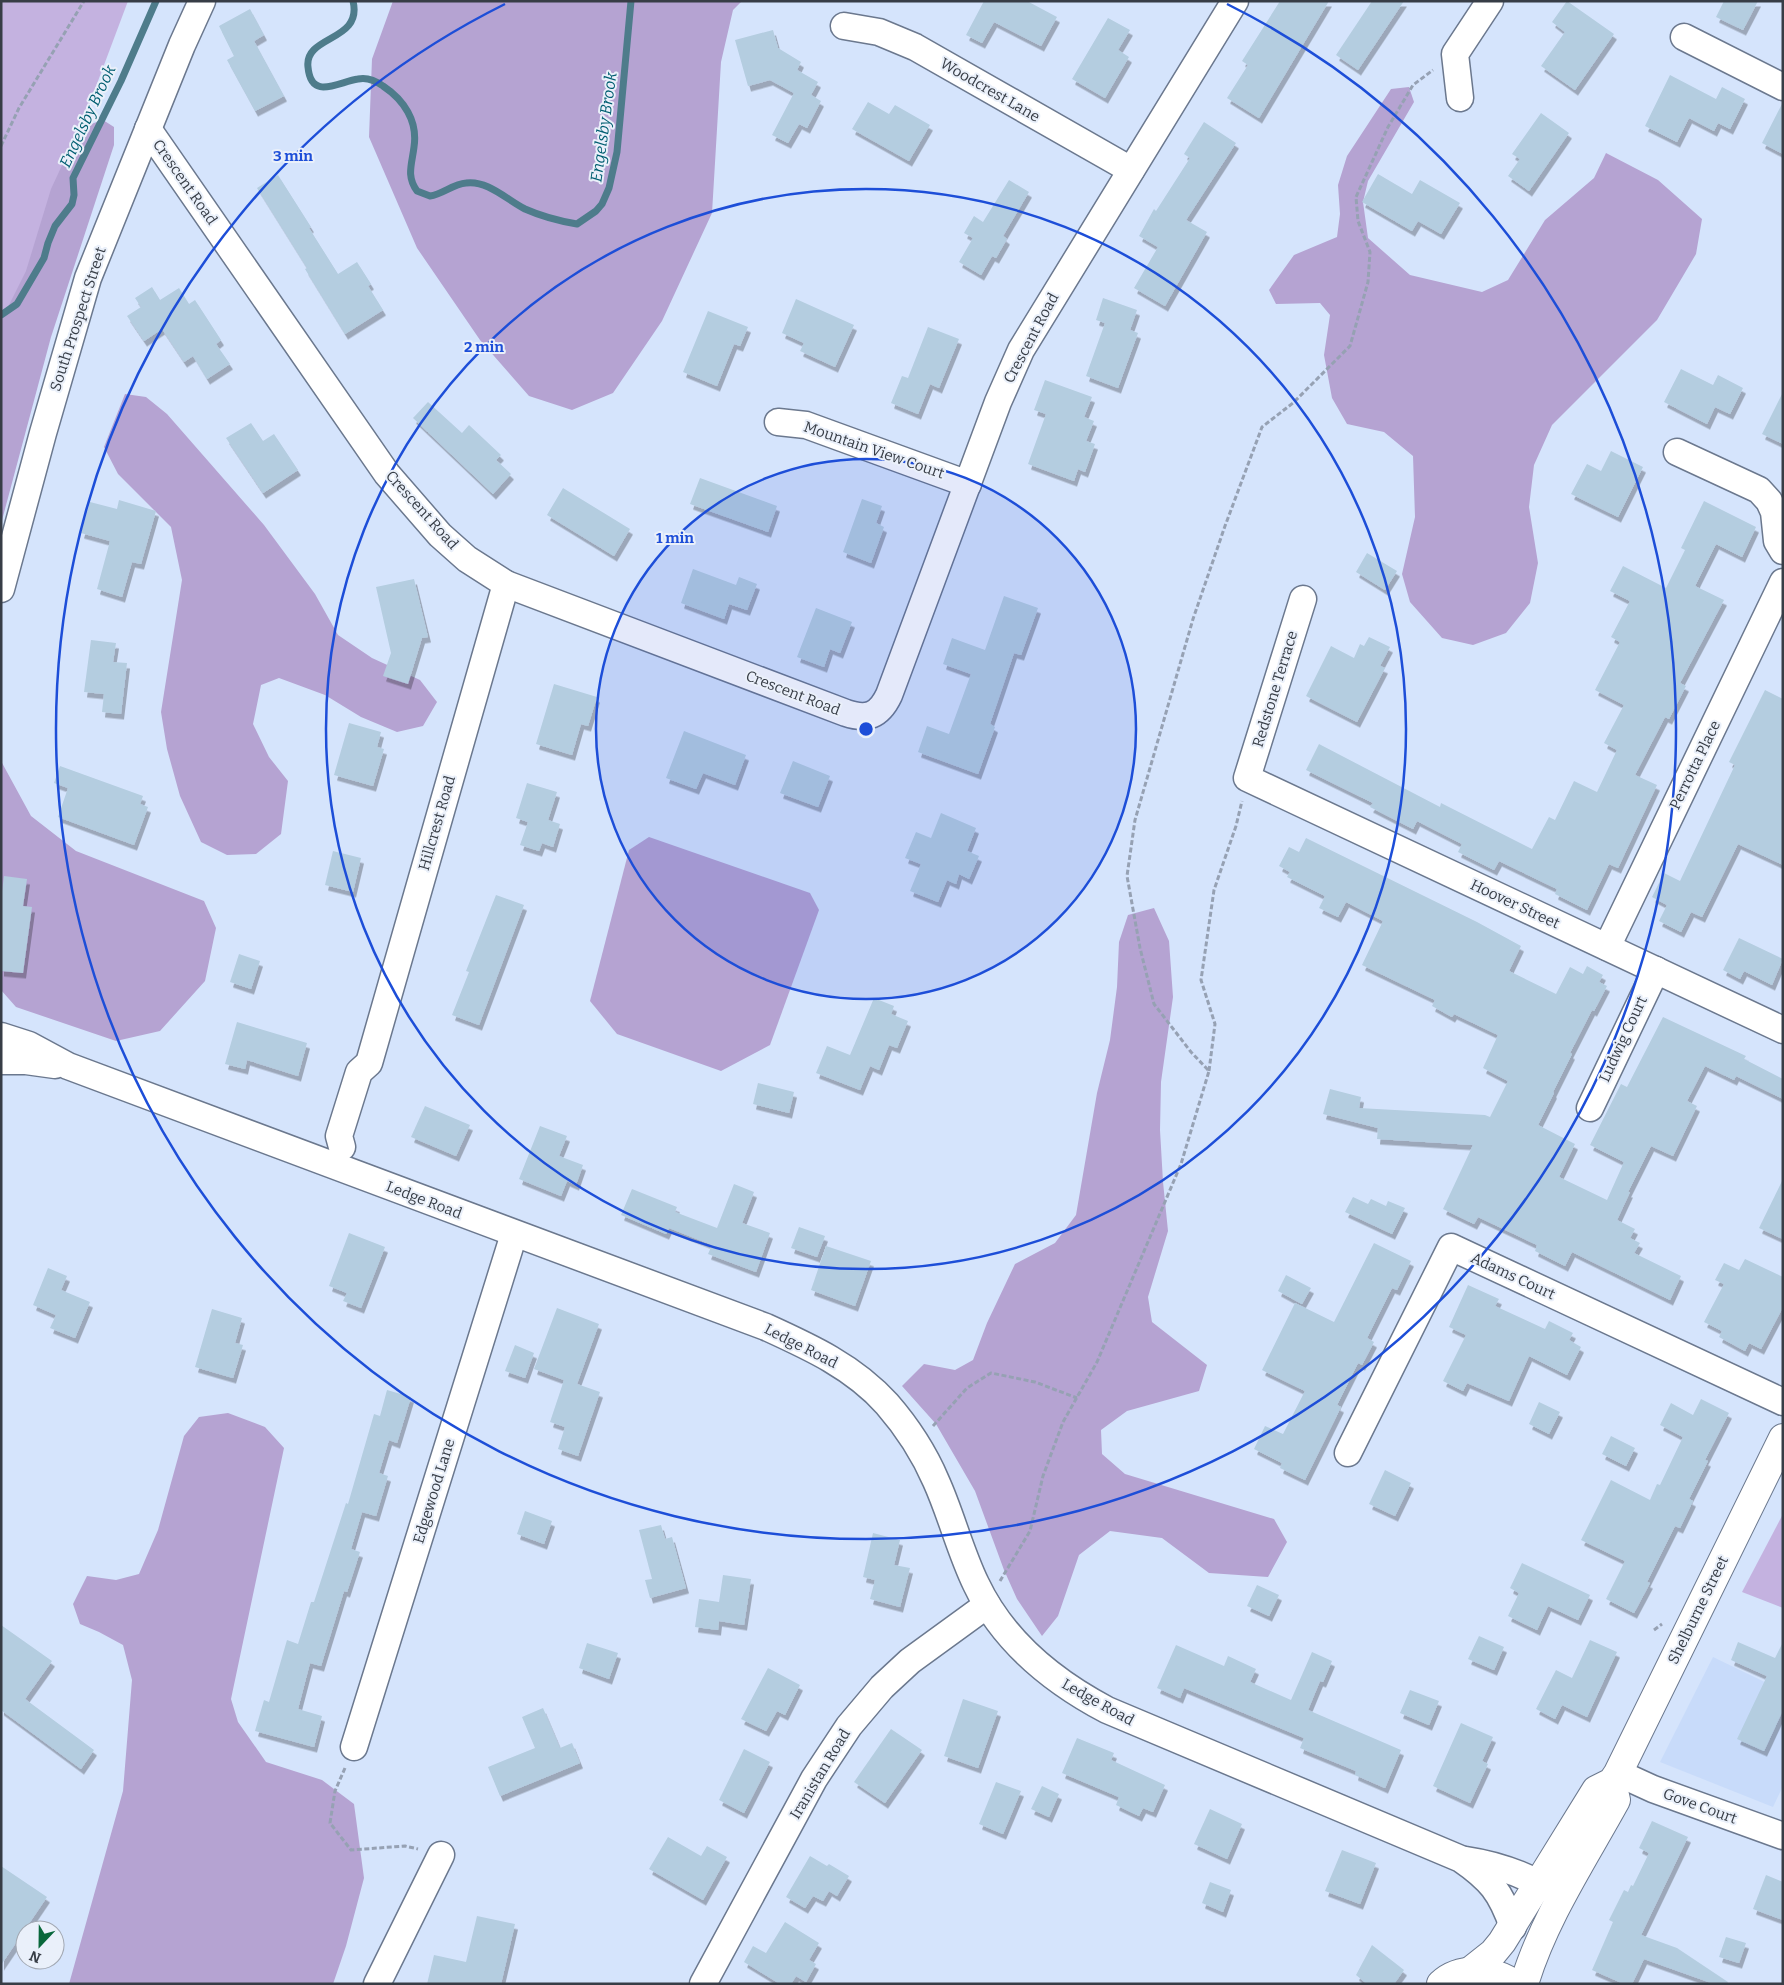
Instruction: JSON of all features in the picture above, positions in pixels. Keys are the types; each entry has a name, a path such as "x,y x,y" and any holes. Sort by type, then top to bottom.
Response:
{"main road":[{"name":"Shelburne Street","path":"1524,1984 1543,1932 1550,1889 1596,1790 1615,1778 1783,1438"},
{"name":"Shelburne Street","path":"1469,1972 1493,1953 1513,1927 1550,1889"},
{"name":"Shelburne Street","path":"1441,1984 1458,1974 1469,1972 1497,1975 1514,1984"}],"street":[{"name":"South Prospect Street","path":"1,590 43,432 88,278 182,45 202,1"},
{"name":"Crescent Road","path":"148,129 387,474 440,535 468,559 506,584 856,717 867,717 884,705 889,695 998,402 1021,350 1234,1"},
{"path":"1460,98 1455,54 1490,1"},
{"name":"Woodcrest Lane","path":"844,26 880,32 915,47 1130,170"},
{"path":"1684,37 1783,87"},
{"name":"Mountain View Court","path":"778,422 806,425 968,484"},
{"path":"1677,452 1759,490 1769,501 1774,512 1776,541 1783,551"},
{"name":"Perrotta Place","path":"1607,947 1783,582"},
{"name":"Hillcrest Road","path":"339,1156 352,1141 372,1076 369,1062 506,584"},
{"name":"Redstone Terrace","path":"1247,778 1303,599"},
{"name":"Hoover Street","path":"1247,778 1783,1030"},
{"name":"Ludwig Court","path":"1590,1108 1656,970"},
{"name":"Ledge Road","path":"1,1036 29,1045 68,1066 339,1156 514,1234 766,1327 806,1345 838,1363 871,1389 892,1410 917,1444 936,1480 965,1559 986,1605 1020,1647 1038,1665 1085,1699 1134,1722 1461,1859 1480,1872 1495,1888 1507,1908 1513,1927"},
{"name":"Ledge Road","path":"1,1062 26,1061 68,1066"},
{"name":"Edgewood Lane","path":"354,1747 514,1234"},
{"name":"Adams Court","path":"1348,1453 1451,1247 1783,1402"},
{"name":"Iranistan Road","path":"703,1984 814,1779 849,1726 882,1687 910,1660 986,1605"},
{"name":"Gove Court","path":"1615,1778 1653,1789 1783,1836"},
{"path":"377,1984 441,1855"},
{"name":"Ledge Road","path":"1461,1859 1490,1863 1526,1876 1550,1889"}],"path":[{"path":"1,146 19,108 84,1"},
{"path":"1209,1071 1191,1052 1154,1004 1140,948 1127,876 1135,820 1193,619 1262,427 1293,403 1350,346 1368,282 1370,252 1358,221 1356,197 1388,127 1413,85 1455,54"},
{"path":"986,1605 1030,1530 1043,1476 1063,1422 1097,1362 1181,1164 1209,1071 1216,1024 1201,980 1214,890 1236,826 1247,778"},
{"path":"917,1444 967,1388 991,1373 1035,1382 1077,1398"},
{"path":"354,1747 335,1791 330,1823 351,1850 405,1846 441,1855"}],"shaded area":[{"path":"1,1 128,1 62,177 1,425"},
{"path":"393,1 742,1 733,10 721,62 712,213 662,321 613,393 572,410 529,396 480,340 417,248 369,137 372,59"},
{"path":"1409,87 1414,102 1368,181 1363,202 1368,238 1410,275 1482,292 1508,280 1545,220 1594,178 1606,153 1658,180 1702,219 1696,254 1657,320 1552,425 1534,465 1529,507 1538,563 1530,603 1506,633 1473,645 1442,638 1410,602 1402,574 1415,517 1413,456 1384,432 1347,424 1332,398 1324,355 1330,315 1320,303 1276,304 1269,290 1294,255 1337,237 1340,214 1338,185 1347,156 1391,89"},
{"path":"103,120 114,127 114,145 51,337 1,524 1,321 26,271 51,189 71,146 91,124"},
{"path":"125,394 146,397 167,414 264,525 315,594 338,635 372,658 420,680 437,702 423,726 397,732 361,717 325,695 279,678 261,685 253,724 269,757 288,781 281,834 256,854 227,855 201,842 180,796 167,749 161,712 182,580 171,527 118,474 104,447"},
{"path":"1,761 31,816 76,851 204,901 216,928 205,981 160,1031 116,1041 16,1007 1,990"},
{"path":"649,837 810,893 819,910 770,1045 721,1071 617,1034 590,1001 629,850"},
{"path":"1154,908 1169,941 1173,997 1161,1082 1160,1130 1168,1231 1148,1297 1152,1322 1207,1365 1199,1391 1127,1411 1101,1430 1102,1454 1125,1474 1274,1519 1287,1542 1268,1577 1209,1573 1162,1538 1110,1531 1079,1555 1058,1616 1042,1636 1017,1599 1004,1570 975,1491 936,1424 902,1386 924,1364 955,1370 973,1360 987,1323 1015,1264 1055,1243 1076,1215 1097,1093 1110,1040 1117,987 1119,942 1128,915"},
{"path":"228,1413 265,1427 284,1448 231,1699 238,1722 266,1762 322,1780 354,1804 364,1878 346,1946 333,1984 69,1984 123,1791 132,1680 123,1645 80,1624 73,1604 87,1576 116,1580 139,1574 158,1530 184,1436 199,1417"},
{"path":"1783,1514 1783,1608 1742,1592"},
{"path":"1713,1657 1783,1691 1783,1786 1773,1807 1660,1762"}],"building":[{"path":"984,1 1027,1 1057,17 1041,46 994,22 982,43 966,35"},
{"path":"1280,1 1329,1 1259,118 1227,98 1248,65 1242,61"},
{"path":"1372,1 1404,1 1358,70 1336,55"},
{"path":"1567,1 1614,34 1575,90 1541,66 1565,32 1552,22"},
{"path":"1724,1 1758,1 1743,30 1716,17"},
{"path":"250,9 264,35 254,41 284,96 255,111 227,60 234,56 219,26"},
{"path":"1108,18 1130,30 1118,50 1129,57 1105,98 1072,79"},
{"path":"773,30 778,48 801,62 797,70 818,82 811,95 821,101 807,128 799,124 788,143 772,135 794,93 770,80 748,86 735,40"},
{"path":"1670,75 1716,99 1722,87 1745,99 1730,129 1718,123 1714,131 1689,118 1677,142 1645,126"},
{"path":"868,102 889,114 895,105 930,125 909,161 852,129"},
{"path":"1783,102 1783,154 1762,143"},
{"path":"1541,113 1569,133 1529,191 1508,176 1520,159 1512,154"},
{"path":"1204,122 1236,143 1186,220 1207,232 1165,306 1134,288 1158,247 1139,236 1154,209 1156,211 1190,158 1184,154"},
{"path":"1378,174 1412,194 1420,180 1460,203 1441,234 1418,221 1412,231 1362,202"},
{"path":"278,175 338,274 357,262 371,284 368,286 383,310 345,334 305,269 307,268 257,188"},
{"path":"1009,180 1029,192 1003,236 1007,239 996,258 992,256 981,275 959,262 973,238 964,233 974,216 983,222"},
{"path":"152,287 160,300 179,288 189,304 195,300 221,340 216,344 230,364 207,379 193,356 184,362 162,329 144,341 127,316 141,307 135,298"},
{"path":"1103,298 1137,310 1130,330 1138,333 1118,388 1086,376 1105,323 1096,320"},
{"path":"796,299 854,325 835,367 800,351 804,343 782,333"},
{"path":"708,311 748,327 740,346 734,344 717,386 683,372"},
{"path":"928,327 959,339 939,388 930,384 918,414 891,403 902,376 908,378"},
{"path":"1681,369 1713,385 1718,375 1743,388 1730,414 1715,407 1707,424 1664,402"},
{"path":"1045,380 1092,397 1084,417 1094,421 1086,441 1095,444 1085,472 1078,469 1074,481 1028,464 1046,414 1034,410"},
{"path":"1783,392 1783,444 1762,434"},
{"path":"428,402 462,433 469,425 501,455 496,460 511,474 493,494 413,418"},
{"path":"251,423 263,441 274,434 298,470 263,493 226,438"},
{"path":"1611,451 1643,467 1618,517 1571,494 1587,464 1601,471"},
{"path":"700,478 777,506 768,532 690,504"},
{"path":"563,488 630,529 614,556 547,515"},
{"path":"862,499 882,506 876,523 884,527 871,563 843,552"},
{"path":"119,500 156,511 141,564 132,562 122,597 97,589 110,541 81,533 90,502 117,509"},
{"path":"1704,501 1756,527 1742,557 1716,544 1695,586 1724,600 1680,683 1686,686 1669,719 1665,717 1635,775 1657,785 1618,868 1609,864 1587,910 1555,894 1557,889 1499,861 1494,870 1458,852 1462,844 1417,821 1413,829 1370,807 1373,803 1306,770 1319,744 1440,807 1441,803 1532,849 1549,817 1555,820 1574,781 1597,792 1617,750 1604,743 1624,705 1595,690 1620,642 1611,637 1630,601 1610,591 1623,566 1666,588 1685,550 1681,548"},
{"path":"1367,553 1397,571 1385,590 1356,572"},
{"path":"693,569 736,585 739,577 757,584 747,610 729,604 724,619 681,603"},
{"path":"414,579 428,637 422,638 408,684 383,676 391,653 376,587"},
{"path":"1004,596 1038,608 1021,655 1014,653 990,724 995,727 978,774 918,752 927,726 949,734 971,674 943,664 952,638 985,650"},
{"path":"816,608 852,622 840,653 830,649 824,667 797,657"},
{"path":"1369,637 1390,647 1380,666 1385,668 1357,722 1306,696 1331,646 1354,658 1360,644 1364,646"},
{"path":"91,640 116,643 113,662 127,663 121,714 102,712 104,694 84,692"},
{"path":"554,684 597,697 588,726 581,724 572,755 536,744"},
{"path":"1765,690 1783,699 1783,865 1738,844 1702,917 1691,912 1681,932 1659,921 1667,905 1652,897 1664,873 1680,881 1735,765 1729,762"},
{"path":"349,723 381,732 377,747 384,749 373,786 334,775"},
{"path":"684,731 746,755 735,785 703,773 696,789 666,778"},
{"path":"793,761 830,776 818,807 780,793"},
{"path":"60,766 143,796 140,804 148,807 134,845 58,817 68,788 54,783"},
{"path":"527,783 557,792 548,820 560,824 553,847 542,843 539,851 520,845 528,822 516,818"},
{"path":"941,813 976,828 967,851 979,856 969,879 959,874 956,884 947,880 938,902 910,891 921,864 905,858 916,832 931,838"},
{"path":"1306,838 1477,922 1521,946 1509,971 1556,994 1570,967 1583,974 1587,966 1603,975 1599,982 1607,986 1594,1011 1592,1010 1570,1053 1572,1054 1538,1125 1575,1144 1559,1177 1607,1200 1624,1162 1590,1145 1621,1084 1627,1087 1663,1017 1746,1056 1744,1059 1783,1079 1783,1099 1736,1076 1734,1080 1705,1066 1687,1101 1697,1106 1673,1156 1651,1146 1628,1192 1630,1192 1617,1220 1635,1229 1630,1238 1640,1243 1634,1253 1681,1276 1670,1300 1572,1252 1565,1266 1535,1251 1537,1245 1478,1217 1474,1224 1443,1209 1473,1145 1377,1139 1378,1128 1323,1114 1330,1089 1361,1097 1359,1108 1485,1115 1490,1117 1508,1081 1483,1068 1498,1035 1454,1014 1452,1017 1432,1006 1435,1000 1362,965 1383,921 1346,902 1338,917 1319,908 1325,896 1287,877 1290,872 1279,866 1289,847 1299,852"},
{"path":"333,851 361,858 353,892 325,885"},
{"path":"4,876 27,879 23,906 32,907 23,973 1,971 1,899"},
{"path":"496,895 524,905 479,1025 452,1015 469,972 466,971"},
{"path":"1739,938 1783,959 1772,985 1744,971 1740,979 1723,970"},
{"path":"239,954 260,961 251,989 230,982"},
{"path":"874,998 894,1006 891,1014 908,1021 897,1048 889,1045 879,1070 870,1066 860,1090 816,1073 827,1046 850,1055"},
{"path":"237,1022 307,1043 298,1076 247,1060 245,1069 225,1064"},
{"path":"758,1083 794,1092 789,1113 753,1104"},
{"path":"425,1106 470,1125 456,1156 411,1137"},
{"path":"540,1126 567,1136 559,1156 583,1165 576,1185 567,1181 561,1196 519,1179"},
{"path":"1783,1179 1783,1239 1759,1228"},
{"path":"734,1184 754,1192 742,1223 770,1233 756,1272 708,1254 712,1245 669,1228 666,1234 621,1215 632,1189 677,1207 675,1212 717,1228"},
{"path":"1353,1197 1368,1204 1371,1199 1386,1206 1388,1201 1405,1208 1392,1234 1345,1212"},
{"path":"799,1227 825,1236 817,1257 791,1248"},
{"path":"349,1233 385,1247 361,1308 343,1301 347,1293 329,1286"},
{"path":"1374,1243 1411,1261 1397,1290 1392,1288 1367,1338 1374,1342 1362,1365 1358,1363 1337,1405 1341,1407 1305,1480 1280,1468 1282,1463 1254,1449 1265,1426 1283,1434 1305,1391 1262,1370 1295,1303 1334,1322"},
{"path":"826,1246 871,1261 855,1306 811,1290"},
{"path":"1745,1259 1783,1277 1783,1307 1761,1349 1749,1343 1745,1351 1719,1337 1722,1331 1704,1322 1724,1284 1715,1280 1724,1263 1739,1270"},
{"path":"48,1268 67,1276 61,1290 90,1302 75,1338 50,1328 56,1315 33,1305"},
{"path":"1286,1275 1311,1288 1302,1304 1278,1291"},
{"path":"1468,1285 1499,1299 1495,1306 1545,1329 1549,1321 1573,1333 1569,1340 1581,1347 1567,1375 1529,1356 1509,1401 1467,1383 1463,1391 1443,1381 1466,1335 1449,1327"},
{"path":"557,1308 599,1324 577,1384 600,1392 578,1456 558,1449 565,1427 550,1422 564,1380 534,1369"},
{"path":"212,1309 242,1318 235,1343 243,1345 233,1378 195,1367"},
{"path":"515,1345 534,1353 525,1378 505,1371"},
{"path":"387,1390 411,1397 397,1443 389,1440 379,1473 388,1476 376,1516 362,1512 351,1549 360,1552 347,1592 344,1591 321,1666 310,1663 298,1709 322,1716 314,1747 255,1731 264,1700 269,1702 287,1640 298,1644 311,1602 314,1602 346,1503 348,1504 374,1414 380,1416"},
{"path":"1701,1399 1729,1413 1705,1460 1708,1461 1689,1499 1693,1501 1680,1528 1675,1526 1647,1582 1650,1583 1634,1613 1606,1599 1625,1561 1581,1540 1611,1480 1650,1500 1657,1484 1660,1485 1683,1437 1660,1425 1671,1403 1693,1415"},
{"path":"1539,1402 1560,1412 1549,1434 1529,1424"},
{"path":"1611,1436 1635,1448 1626,1466 1602,1454"},
{"path":"1385,1470 1411,1483 1395,1516 1369,1504"},
{"path":"525,1511 552,1521 544,1544 517,1534"},
{"path":"661,1525 665,1539 672,1537 686,1588 650,1598 645,1580 652,1579 639,1530"},
{"path":"873,1533 900,1540 894,1565 910,1568 900,1607 870,1599 875,1580 863,1577"},
{"path":"1522,1563 1590,1595 1578,1620 1548,1606 1537,1630 1508,1616 1519,1593 1510,1588"},
{"path":"723,1575 751,1579 744,1625 719,1621 718,1630 695,1627 699,1599 719,1602"},
{"path":"1257,1585 1279,1595 1269,1616 1247,1606"},
{"path":"1,1625 52,1661 25,1699 94,1750 81,1769 1,1710"},
{"path":"1479,1636 1504,1647 1494,1670 1468,1659"},
{"path":"1590,1640 1617,1652 1587,1717 1562,1705 1555,1719 1536,1709 1556,1670 1572,1678"},
{"path":"1738,1642 1775,1658 1783,1642 1783,1710 1764,1751 1737,1739 1767,1676 1731,1660"},
{"path":"587,1643 618,1653 609,1679 579,1668"},
{"path":"1176,1645 1224,1666 1228,1656 1256,1669 1250,1682 1291,1700 1312,1652 1332,1661 1323,1682 1320,1681 1308,1710 1401,1750 1385,1788 1355,1775 1356,1771 1300,1748 1304,1738 1184,1688 1180,1698 1157,1688"},
{"path":"768,1668 800,1685 785,1715 777,1711 766,1731 741,1719"},
{"path":"1410,1690 1439,1701 1429,1725 1400,1713"},
{"path":"963,1699 998,1711 978,1768 944,1756"},
{"path":"543,1708 560,1748 572,1743 580,1763 500,1796 488,1767 535,1748 522,1717"},
{"path":"1461,1723 1493,1737 1482,1761 1488,1764 1470,1803 1433,1786"},
{"path":"891,1729 922,1750 885,1803 854,1782"},
{"path":"1077,1738 1114,1753 1111,1760 1165,1785 1153,1812 1143,1808 1139,1816 1116,1805 1119,1797 1062,1773"},
{"path":"744,1749 770,1762 744,1813 719,1800"},
{"path":"996,1782 1021,1791 1003,1834 979,1824"},
{"path":"1042,1786 1059,1794 1049,1817 1031,1809"},
{"path":"1210,1809 1242,1824 1227,1859 1194,1844"},
{"path":"1652,1821 1688,1837 1641,1935 1677,1948 1728,1982 1727,1984 1714,1984 1644,1959 1632,1984 1624,1984 1592,1970 1613,1922 1609,1920 1624,1890 1628,1892 1631,1885 1633,1886 1649,1853 1639,1848"},
{"path":"668,1837 701,1856 707,1846 727,1857 703,1900 649,1869"},
{"path":"1342,1850 1376,1863 1360,1904 1325,1891"},
{"path":"810,1856 827,1866 829,1864 849,1876 837,1896 829,1891 823,1901 813,1896 805,1908 786,1897"},
{"path":"1,1866 47,1897 31,1920 15,1920 15,1944 1,1965"},
{"path":"1766,1875 1783,1882 1783,1920 1753,1909"},
{"path":"1210,1882 1231,1890 1223,1912 1202,1903"},
{"path":"477,1916 515,1924 501,1984 427,1984 434,1955 466,1962"},
{"path":"785,1922 819,1943 809,1960 816,1964 806,1982 796,1976 791,1984 780,1984 744,1962 753,1946 766,1953"},
{"path":"1726,1937 1746,1943 1739,1963 1719,1957"},
{"path":"1372,1945 1404,1970 1394,1984 1367,1984 1356,1975"}],"waterway":[{"name":"Engelsby Brook","path":"1,315 17,304 44,258 55,226 72,204 74,195 73,178 121,81 156,1"},
{"name":"Engelsby Brook","path":"353,1 354,14 350,24 315,49 309,57 310,77 314,84 320,87 358,79 368,79 380,84 397,98 408,112 414,128 415,137 411,175 417,191 430,196 461,184 474,183 490,188 532,212 577,224 596,211 602,204 609,188 617,152 631,1"}]}
